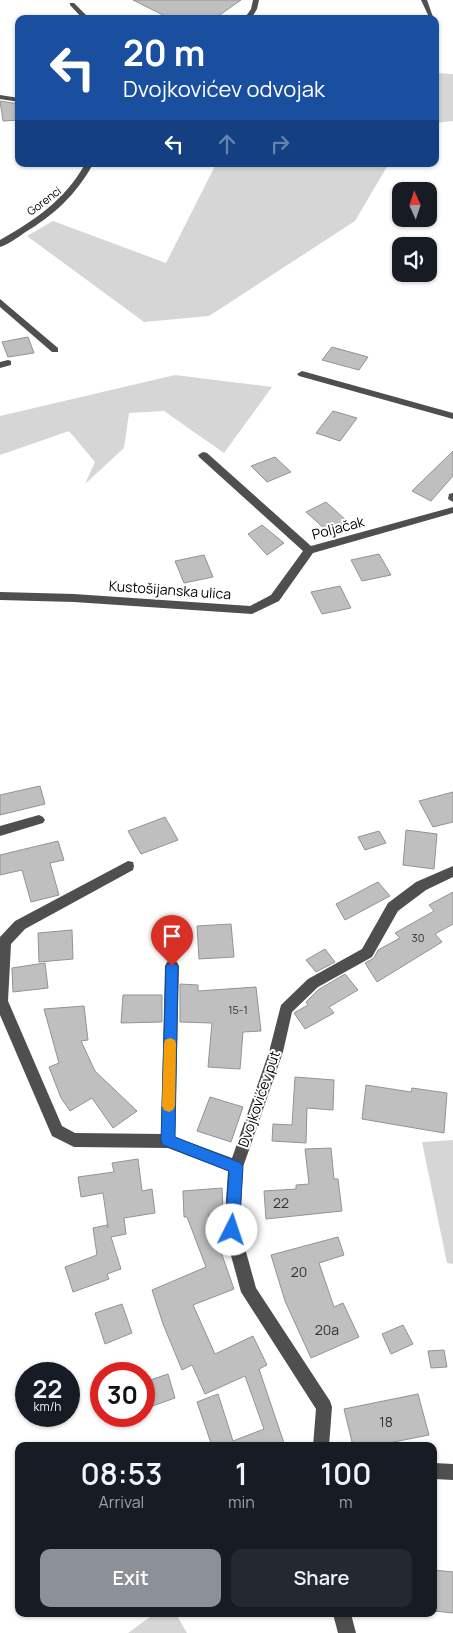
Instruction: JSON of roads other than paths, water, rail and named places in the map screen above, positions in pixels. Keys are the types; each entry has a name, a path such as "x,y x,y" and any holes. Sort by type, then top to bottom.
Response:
{"street":[{"path":"250,15 254,9 256,0"},
{"path":"424,0 432,15"},
{"path":"72,4 83,15"},
{"path":"0,97 15,99"},
{"name":"Gorenci","path":"0,244 66,200 79,183 87,167"},
{"path":"0,302 55,350"},
{"path":"302,374 453,416"},
{"name":"Poljačak","path":"203,456 309,550 453,510"},
{"name":"Kustošijanska ulica","path":"0,596 74,598 252,610 275,598 309,550"},
{"path":"0,831 39,820"},
{"path":"128,866 20,925 4,942 1,1001 57,1132 74,1140 168,1141 236,1167"},
{"name":"Dvojkovićev put","path":"322,1442 324,1407 249,1292 232,1230 236,1167 276,1052 286,1009 313,983 367,953 393,907 421,886 453,871"},
{"path":"168,1141 172,966"},
{"path":"437,1471 453,1472"},
{"path":"343,1617 348,1633"}]}
